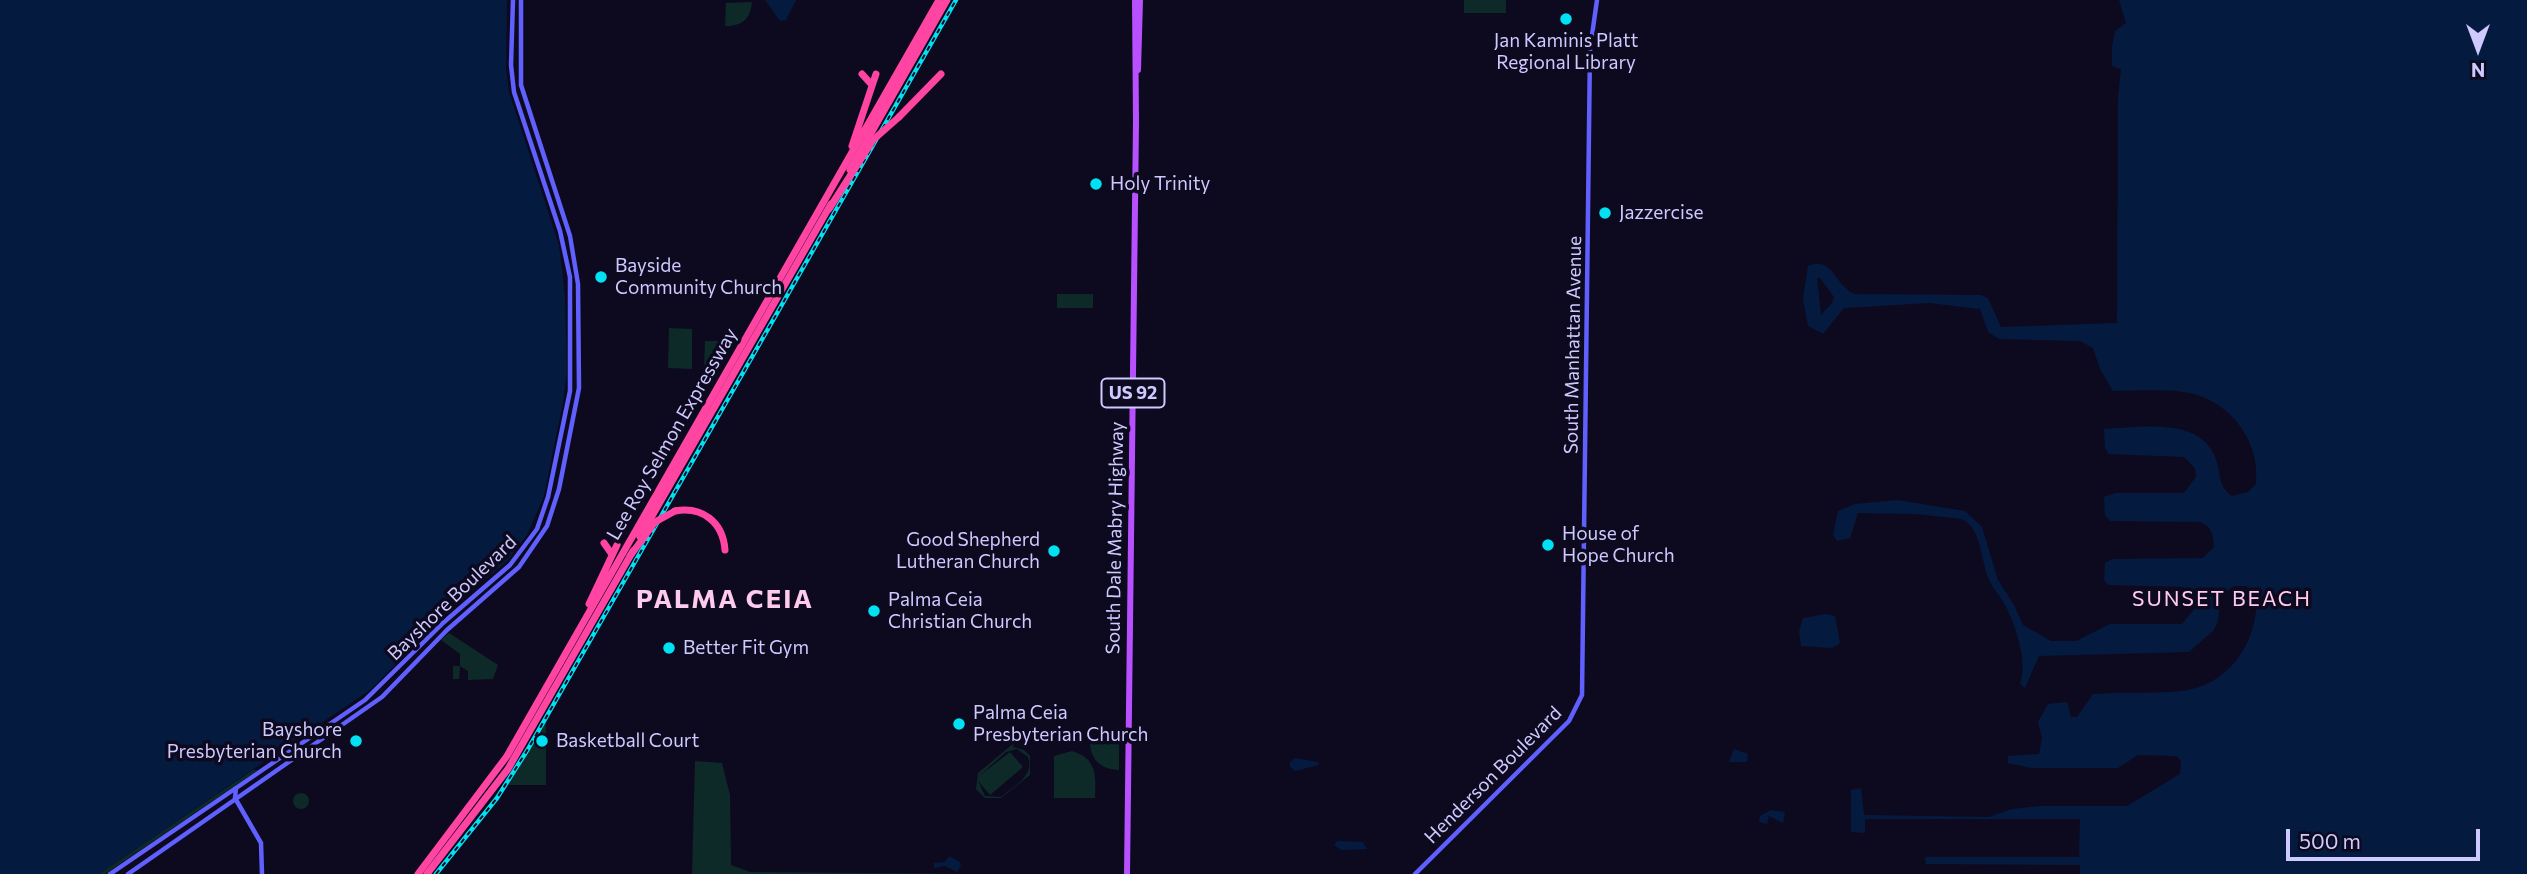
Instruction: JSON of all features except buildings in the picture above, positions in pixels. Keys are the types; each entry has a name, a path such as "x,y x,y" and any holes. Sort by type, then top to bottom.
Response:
{"highway":[{"name":"Lee Roy Selmon Expressway","path":"427,874 504,775 826,210 939,0"},
{"name":"Lee Roy Selmon Expressway","path":"907,63 947,0"},
{"path":"862,74 871,84"},
{"path":"845,164 876,74"},
{"path":"928,74 932,78 932,85"},
{"path":"826,210 876,136 900,117 942,74"},
{"name":"Lee Roy Selmon Expressway","path":"840,181 845,164 895,85"},
{"name":"Lee Roy Selmon Expressway","path":"418,874 498,771 573,640 626,558 667,476 826,210"},
{"path":"626,558 655,522 675,511 695,510 708,516 717,525 724,540 721,550"},
{"path":"604,543 611,553"},
{"path":"573,640 611,553 618,545"}],"main road":[{"name":"Bayshore Boulevard","path":"110,874 365,700 443,623 516,558 530,540 544,511 572,379 570,277 562,238 514,92 513,0"},
{"name":"Bayshore Boulevard","path":"128,874 382,697 447,630 525,560 551,517 579,388 578,284 570,236 523,92 519,59 521,0"},
{"name":"South Dale Mabry Highway","path":"1135,0 1137,76"},
{"name":"South Dale Mabry Highway","path":"1127,874 1140,0"},
{"name":"South Manhattan Avenue","path":"1583,692 1590,47 1597,0"},
{"name":"Henderson Boulevard","path":"1415,874 1569,721 1583,692"},
{"path":"235,799 236,787"},
{"path":"224,796 231,795 235,799 261,843 262,874"}],"green space":[{"path":"1464,0 1506,0 1506,13 1464,13"},
{"path":"752,2 744,21 725,26 726,3"},
{"path":"1057,294 1093,294 1093,308 1057,308"},
{"path":"669,328 692,329 692,369 668,368"},
{"path":"705,341 730,341 723,360 704,368"},
{"path":"449,633 498,665 493,679 468,680 468,671 460,666 460,654 441,640"},
{"path":"453,666 460,666 459,679 453,679"},
{"path":"546,722 546,785 508,785"},
{"path":"1014,743 1013,747 1024,750 1030,756 1030,775 1001,798 985,798 976,789 978,773","holes":["1017,749 1028,757 1029,770 1017,785 1001,797 985,796 978,781 990,795 1023,767 1010,752 978,777 1006,752"]},
{"path":"1090,744 1119,744 1119,770 1098,763"},
{"path":"1072,751 1091,763 1095,775 1095,798 1054,798 1054,756"},
{"path":"695,761 722,763 730,795 731,865 750,872 964,874 692,874"},
{"path":"253,770 258,770 105,874 99,874"},
{"path":"298,793 304,793 309,801 307,807 298,809 293,804 293,798"}],"water":[{"path":"0,0 507,0 506,67 509,92 559,245 565,296 567,371 544,496 527,535 507,561 443,616 370,690 99,874 0,874"},
{"path":"765,0 796,0 786,20 780,21"},
{"path":"2119,0 2527,0 2527,874 2080,874 2080,865 1926,864 1925,857 2079,857 2080,819 1865,819 1865,833 1851,832 1851,790 1861,788 1864,815 1989,817 2012,809 2040,806 2127,806 2180,774 2181,761 2177,756 2138,755 2118,768 2031,768 2008,763 2008,756 2039,754 2042,738 2038,722 2048,704 2067,702 2071,717 2077,717 2093,694 2170,692 2198,687 2226,672 2237,660 2251,632 2257,599 2246,586 2234,586 2221,595 2214,630 2189,652 2039,656 2025,688 2020,684 2023,665 2017,633 2005,605 1990,582 1977,538 1969,524 1962,519 1916,514 1858,513 1850,538 1837,541 1833,535 1838,511 1855,504 1897,500 1965,511 1982,527 1998,580 2023,625 2051,641 2076,641 2110,624 2182,624 2196,607 2193,597 2183,587 2108,585 2104,580 2105,563 2113,559 2203,558 2214,547 2211,532 2201,522 2110,521 2105,515 2104,497 2115,493 2184,493 2196,477 2195,468 2184,457 2109,454 2105,448 2104,429 2166,427 2196,435 2207,444 2215,457 2221,483 2232,496 2248,492 2256,484 2256,467 2247,436 2227,411 2214,402 2183,392 2113,391 2100,369 2093,348 2080,341 1999,339 1988,332 1980,309 1929,303 1844,308 1823,334 1808,326 1803,299 1808,266 1816,264 1829,268 1848,290 1855,294 1981,295 1988,298 2001,327 2117,323 2118,98 2121,69 2112,66 2112,47 2115,31 2126,23","holes":["1817,278 1820,278 1834,297 1821,315"]},
{"path":"1826,614 1835,616 1840,643 1832,648 1801,646 1799,632 1803,618"},
{"path":"1734,749 1748,754 1747,762 1729,762"},
{"path":"1295,758 1318,762 1319,765 1295,771 1290,767 1290,762"},
{"path":"1771,810 1785,812 1783,823 1769,816 1767,824 1759,822 1760,816"},
{"path":"1337,841 1363,842 1367,849 1341,850 1334,845"},
{"path":"949,856 960,862 961,866 957,872 945,866 934,868 934,863 945,862"}],"railway":[{"path":"436,874 497,798 528,749 956,0"}],"place":[{"name":"Jan Kaminis Platt Regional Library","path":"1566,19"},
{"name":"Holy Trinity","path":"1096,184"},
{"name":"Jazzercise","path":"1605,213"},
{"name":"Bayside Community Church","path":"601,277"},
{"name":"House of Hope Church","path":"1548,545"},
{"name":"Good Shepherd Lutheran Church","path":"1054,551"},
{"name":"Palma Ceia Christian Church","path":"874,611"},
{"name":"Better Fit Gym","path":"669,648"},
{"name":"Palma Ceia Presbyterian Church","path":"959,724"},
{"name":"Bayshore Presbyterian Church","path":"356,741"},
{"name":"Basketball Court","path":"542,741"}],"district":[{"name":"PALMA CEIA","path":"725,599"},
{"name":"SUNSET BEACH","path":"2222,599"}]}
